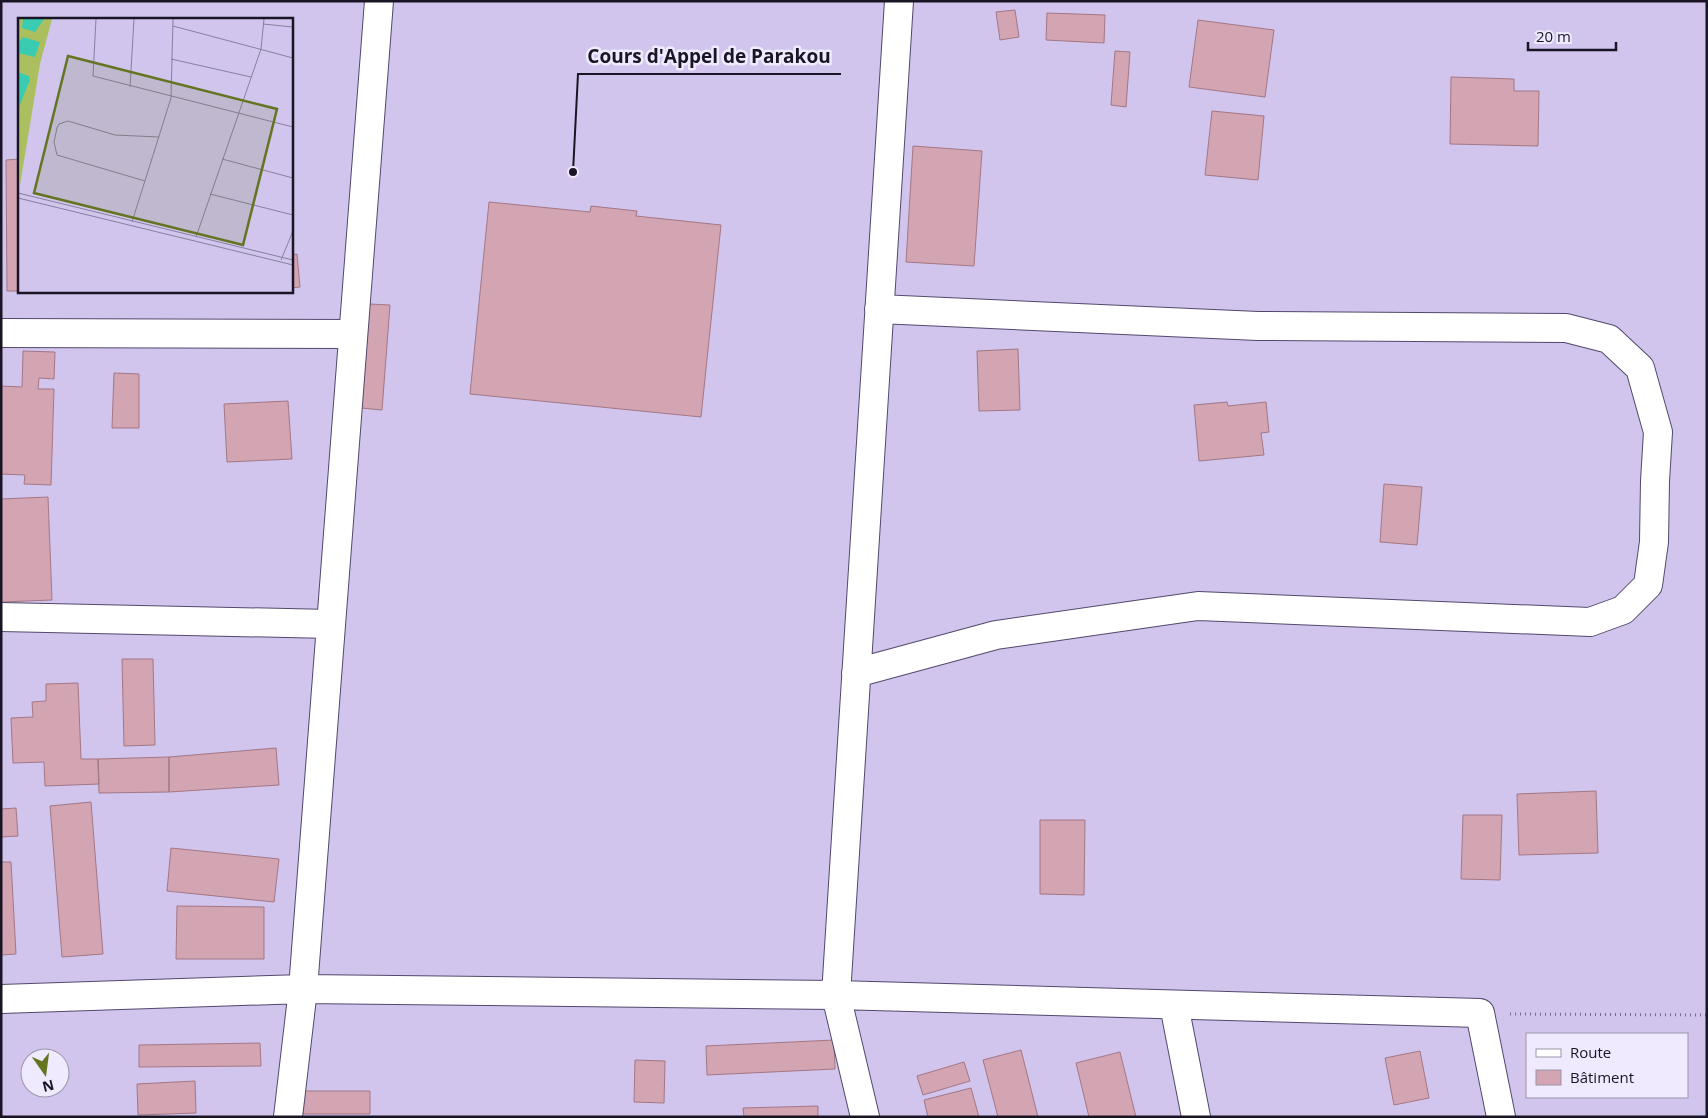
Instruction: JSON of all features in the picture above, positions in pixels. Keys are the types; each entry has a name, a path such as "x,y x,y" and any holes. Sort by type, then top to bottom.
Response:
{"street":[{"path":"288,1117 303,989 379,1"},
{"path":"865,1117 836,995 899,1"},
{"path":"856,673 996,635 1198,606 1590,622 1623,610 1648,585 1654,542 1658,432 1640,368 1609,338 1566,328 1258,326 879,310"},
{"path":"1,332 353,334"},
{"path":"1,618 331,624"},
{"path":"1,999 303,989 836,995 1480,1013 1501,1117"},
{"path":"1174,1004 1196,1117"}],"path":[{"path":"1480,1013 1707,1015"}],"building":[{"path":"1015,10 1019,37 1000,40 996,12"},
{"path":"1047,13 1105,15 1104,43 1046,40"},
{"path":"1198,20 1274,30 1265,97 1189,87"},
{"path":"1115,51 1130,52 1126,107 1111,105"},
{"path":"1451,77 1514,79 1514,91 1539,91 1538,146 1450,144"},
{"path":"1212,111 1264,116 1258,180 1205,175"},
{"path":"913,146 982,151 974,266 906,262"},
{"path":"18,159 18,291 7,291 6,160"},
{"path":"489,202 590,212 591,206 637,211 636,216 721,225 701,417 470,394"},
{"path":"297,254 300,287 292,288 292,255"},
{"path":"369,304 390,305 382,410 361,408"},
{"path":"1018,349 1020,410 979,411 977,351"},
{"path":"23,351 55,352 54,379 39,378 38,389 54,389 51,485 24,484 25,475 1,474 1,386 22,387"},
{"path":"114,373 139,374 139,428 112,428"},
{"path":"288,401 292,459 227,462 224,404"},
{"path":"1227,402 1228,406 1266,402 1269,432 1261,433 1264,455 1199,461 1194,405"},
{"path":"1384,484 1422,487 1417,545 1380,542"},
{"path":"48,497 52,600 1,602 1,499"},
{"path":"122,659 153,659 155,745 124,746"},
{"path":"78,683 81,759 98,759 99,784 45,786 44,762 13,763 11,718 33,717 32,702 46,701 46,684"},
{"path":"276,748 279,785 169,792 169,757"},
{"path":"169,757 169,792 99,793 98,759"},
{"path":"1596,791 1598,853 1519,855 1517,794"},
{"path":"91,802 103,954 62,957 50,806"},
{"path":"16,808 18,836 1,837 1,809"},
{"path":"1463,815 1502,815 1500,880 1461,879"},
{"path":"1040,820 1085,820 1084,895 1040,894"},
{"path":"171,848 279,859 274,902 167,891"},
{"path":"1,862 11,862 16,954 1,955"},
{"path":"177,906 264,907 264,959 176,959"},
{"path":"834,1040 835,1069 707,1075 706,1046"},
{"path":"260,1043 261,1066 139,1067 139,1045"},
{"path":"1021,1050 1038,1117 998,1117 983,1060"},
{"path":"1420,1051 1429,1098 1394,1105 1385,1058"},
{"path":"1120,1052 1136,1117 1089,1117 1076,1063"},
{"path":"635,1060 665,1061 664,1103 634,1102"},
{"path":"964,1062 970,1081 923,1095 917,1076"},
{"path":"195,1081 196,1113 138,1115 137,1084"},
{"path":"971,1088 979,1117 928,1117 924,1100"},
{"path":"296,1091 370,1091 370,1114 296,1114"},
{"path":"818,1106 818,1117 744,1117 743,1108"}],"place":[{"name":"Cours d'Appel de Parakou","path":"573,172"}]}
